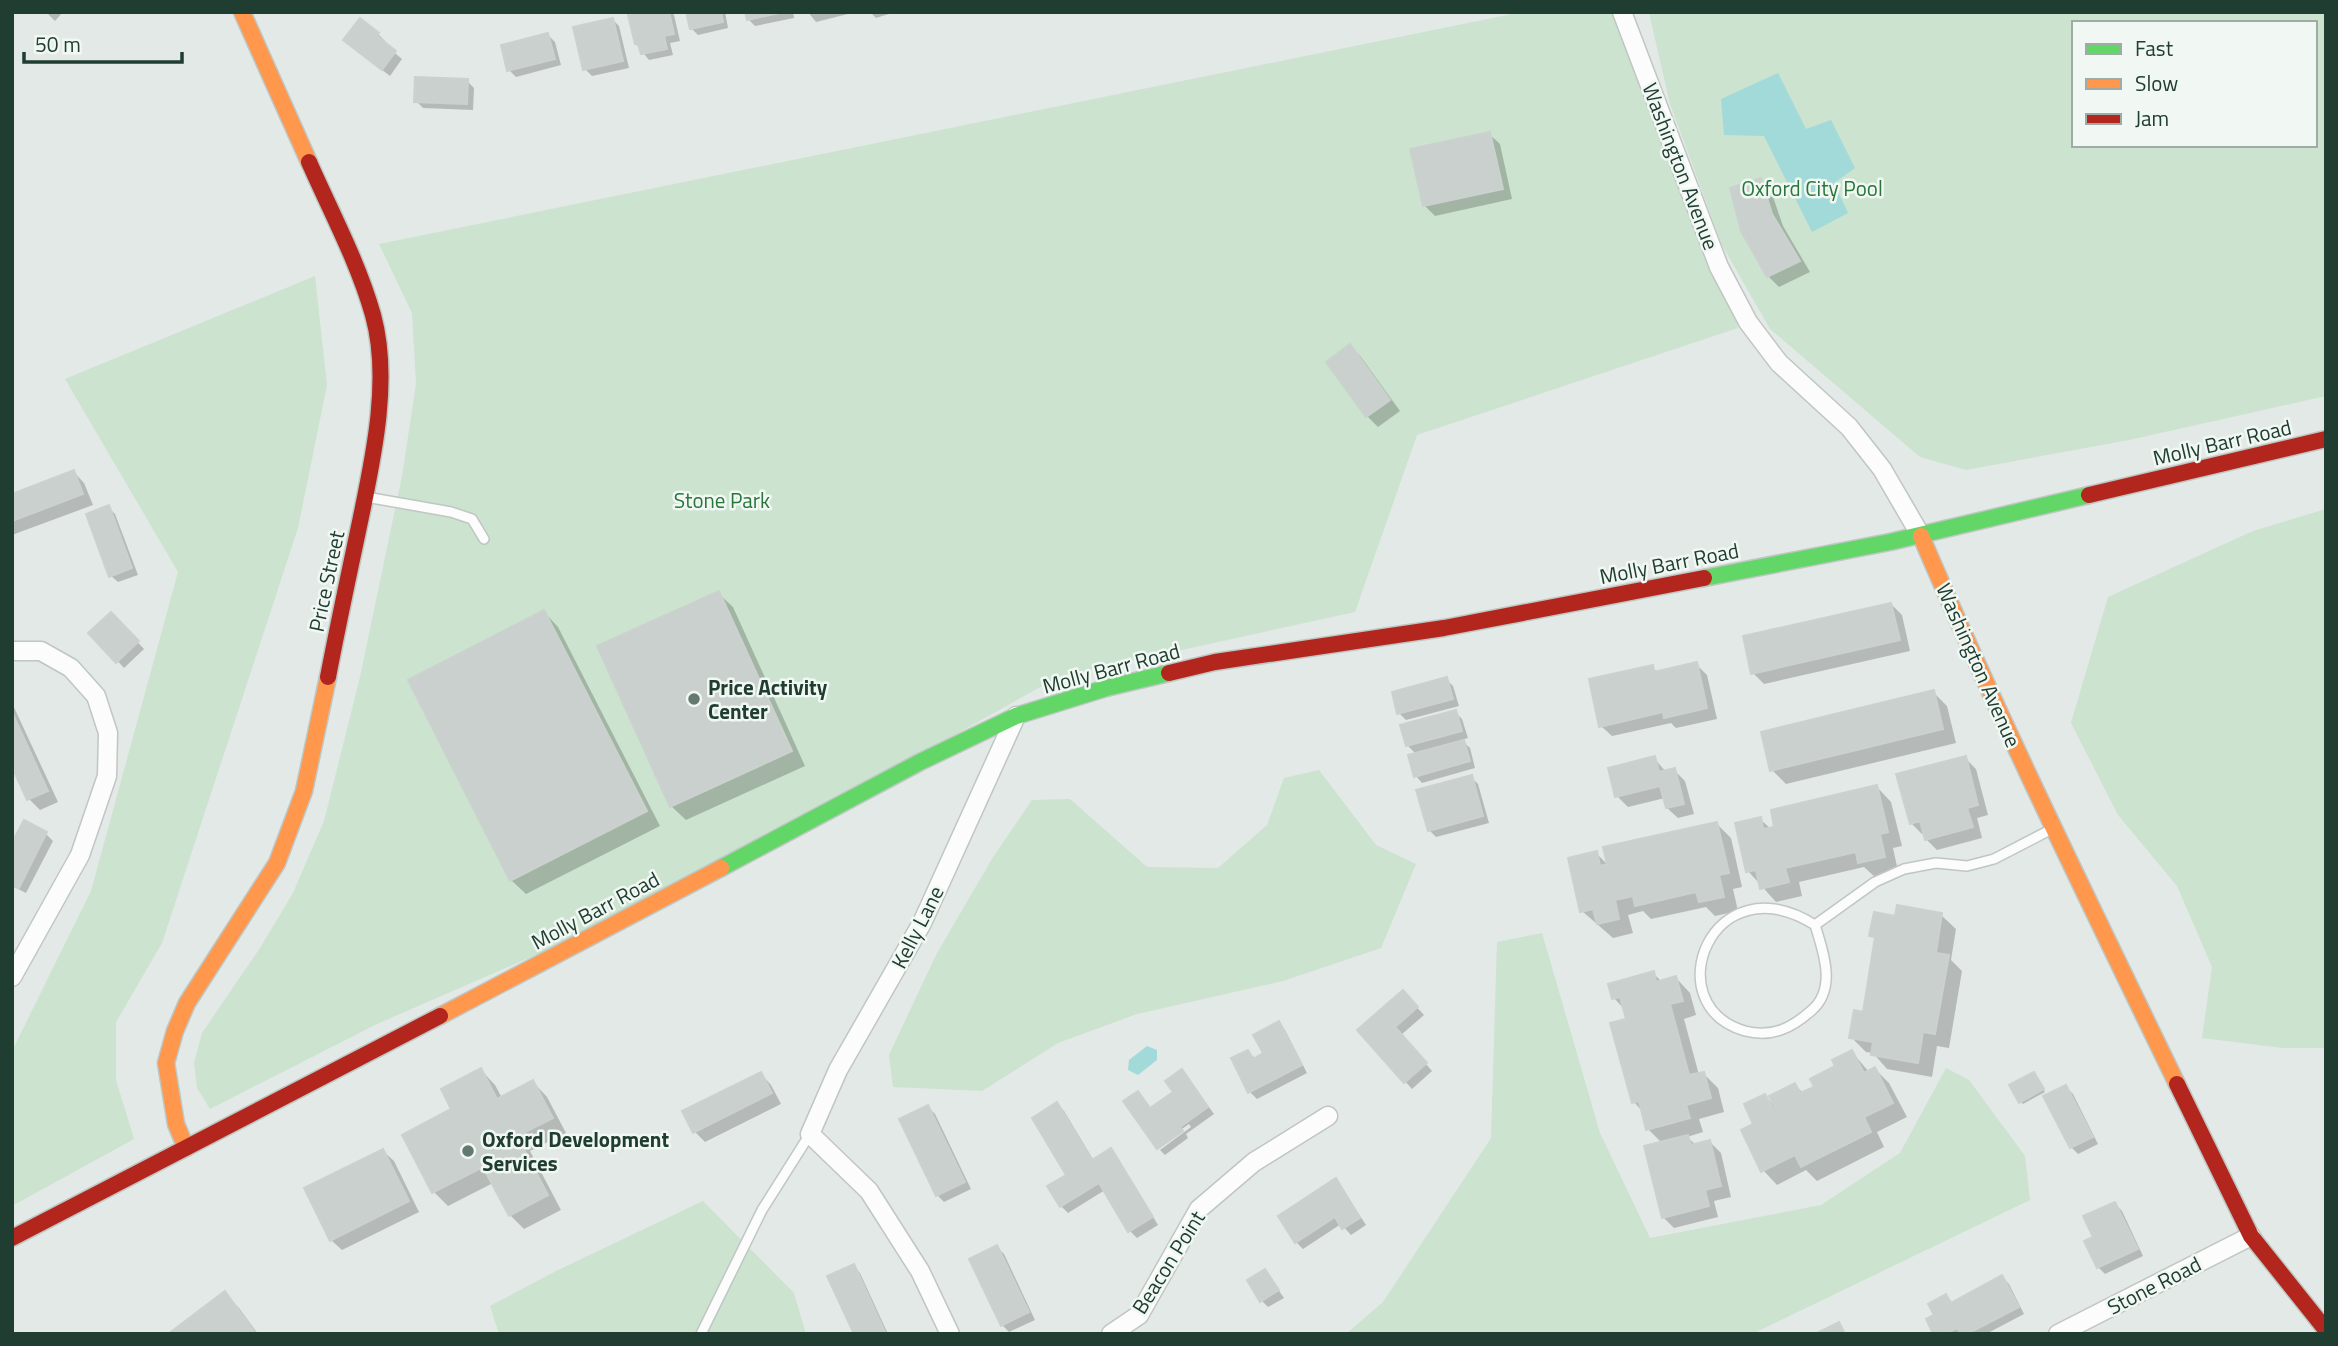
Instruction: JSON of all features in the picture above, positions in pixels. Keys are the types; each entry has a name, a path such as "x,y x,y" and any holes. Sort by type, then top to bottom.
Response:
{"main road":[{"name":"Price Street","path":"186,1148 171,1100 166,1063 187,1003 276,863 304,791 365,497 376,432 381,362 373,314 349,252 243,12"},
{"name":"Molly Barr Road","path":"12,1238 618,923 920,762 1016,716 1106,688 1214,662 1444,628 1922,536 2326,439"},
{"name":"Washington Avenue","path":"1922,536 1969,648 2053,828 2251,1236 2326,1329"}],"street":[{"name":"Washington Avenue","path":"1622,12 1719,267 1748,322 1779,363 1849,427 1882,469 1922,536"},
{"path":"12,651 41,651 71,668 96,696 108,733 107,776 80,855 12,977"},
{"name":"Kelly Lane","path":"810,1134 838,1070 922,923 1016,716"},
{"name":"Beacon Point","path":"1111,1334 1139,1315 1199,1209 1254,1162 1328,1116"},
{"path":"810,1134 869,1191 920,1271 950,1334"},
{"name":"Stone Road","path":"2058,1334 2251,1236"}],"lane":[{"path":"365,497 451,512 472,519 484,539"},
{"path":"1815,925 1875,882 1904,869 1936,863 1967,866 1994,859 2053,828"},
{"path":"1770,908 1797,914 1815,925 1826,961 1826,986 1817,1006 1799,1022 1781,1031 1758,1034 1735,1028 1714,1012 1704,994 1700,978 1701,957 1710,936 1727,920 1745,910 1770,908"},
{"path":"701,1334 762,1210 810,1134"}],"green space":[{"name":"Stone Park","path":"1522,12 1623,12 1719,267 1738,328 1417,435 1355,612 1058,677 657,902 377,1024 210,1109 197,1088 194,1063 202,1033 260,948 293,893 324,821 360,677 402,476 416,384 412,313 379,244"},
{"name":"Oxford City Pool","path":"2326,12 2326,396 2129,440 1966,470 1920,457 1770,329 1722,245 1670,104 1649,13"},
{"path":"315,276 327,385 298,528 162,943 116,1022 116,1080 134,1139 12,1206 12,1051 91,891 178,572 65,379"},
{"path":"2326,509 2326,1048 2283,1048 2202,1038 2212,967 2177,886 2118,815 2071,723 2108,597 2253,531"},
{"path":"1319,770 1376,845 1416,864 1381,948 1283,981 1137,1014 1058,1043 982,1091 893,1087 889,1055 936,955 993,857 1032,800 1070,799 1147,867 1218,868 1267,825 1284,778"},
{"path":"1542,933 1600,1133 1650,1238 1821,1205 1900,1153 1946,1068 1969,1080 2025,1156 2030,1200 1752,1334 1346,1334 1383,1302 1491,1138 1497,942"},
{"path":"703,1201 794,1293 806,1334 499,1334 490,1306 556,1271"}],"water":[{"path":"1778,73 1806,129 1831,120 1855,168 1834,183 1848,213 1812,232 1764,136 1724,135 1721,99"},
{"path":"1147,1046 1157,1050 1157,1060 1138,1075 1128,1070 1129,1060"}],"building":[{"path":"640,12 669,12 674,34 664,36 667,49 641,54 638,44 635,44 628,15"},
{"path":"686,12 721,12 723,22 690,29"},
{"path":"745,12 784,12 747,20"},
{"path":"360,18 396,51 382,70 343,40"},
{"path":"613,18 623,61 583,70 573,27"},
{"path":"548,33 555,59 507,71 501,45"},
{"path":"415,77 468,79 467,104 414,102"},
{"path":"1490,132 1503,189 1423,206 1410,149"},
{"path":"1761,178 1772,214 1800,261 1767,277 1741,231 1730,188"},
{"path":"1350,344 1390,400 1366,417 1326,362"},
{"path":"74,470 83,494 12,521 12,494"},
{"path":"109,505 132,568 109,577 86,514"},
{"name":"Price Activity Center","path":"719,591 792,751 670,807 597,646"},
{"path":"1891,603 1900,640 1751,674 1743,636"},
{"path":"544,610 647,811 510,881 408,680"},
{"path":"111,612 139,641 116,663 88,633"},
{"path":"1697,662 1707,708 1664,718 1663,712 1599,727 1589,679 1653,665 1654,672"},
{"path":"1447,677 1453,699 1397,714 1392,692"},
{"path":"1934,690 1943,729 1770,771 1761,732"},
{"path":"1456,710 1462,731 1406,746 1400,725"},
{"path":"12,712 48,791 27,800 12,767"},
{"path":"1464,740 1470,761 1414,777 1408,755"},
{"path":"1655,756 1659,772 1675,768 1684,804 1666,808 1660,786 1615,797 1608,768"},
{"path":"1966,756 1978,805 1967,808 1973,827 1925,840 1920,821 1910,824 1896,774"},
{"path":"1472,775 1483,816 1428,831 1416,790"},
{"path":"1877,785 1888,832 1880,834 1885,857 1858,863 1856,852 1785,868 1789,882 1760,889 1756,870 1746,872 1735,823 1761,817 1763,829 1774,827 1771,810"},
{"path":"24,820 47,832 19,888 12,884 12,842"},
{"path":"1717,822 1729,873 1719,875 1724,897 1699,902 1696,892 1635,906 1633,896 1615,900 1619,919 1597,924 1593,909 1580,912 1568,858 1597,851 1600,866 1607,864 1603,847"},
{"path":"1897,905 1942,913 1936,953 1949,955 1935,1034 1923,1032 1918,1063 1871,1055 1873,1042 1849,1038 1854,1010 1863,1012 1875,937 1869,936 1874,912 1895,916"},
{"path":"1654,971 1656,982 1676,976 1683,1001 1670,1004 1689,1075 1704,1072 1711,1098 1686,1105 1690,1118 1646,1130 1639,1101 1632,1103 1610,1023 1626,1019 1620,997 1612,999 1608,984"},
{"path":"1403,990 1418,1007 1395,1027 1427,1063 1404,1083 1357,1030"},
{"path":"1279,1021 1302,1065 1248,1093 1231,1058 1248,1050 1253,1059 1263,1053 1253,1035"},
{"path":"1852,1050 1864,1073 1875,1067 1893,1103 1864,1117 1871,1132 1801,1167 1795,1155 1761,1172 1741,1130 1753,1124 1744,1104 1765,1094 1775,1112 1777,1111 1769,1096 1795,1083 1800,1093 1814,1087 1810,1079 1835,1066 1832,1060"},
{"name":"Oxford Development Services","path":"481,1068 497,1099 533,1080 553,1118 517,1136 548,1195 509,1216 483,1167 432,1193 402,1135 451,1109 441,1089"},
{"path":"1182,1069 1208,1107 1180,1127 1183,1131 1157,1149 1123,1101 1138,1091 1150,1108 1173,1092 1165,1081"},
{"path":"761,1072 772,1093 693,1133 682,1111"},
{"path":"2034,1072 2044,1089 2019,1103 2009,1085"},
{"path":"2066,1085 2093,1137 2070,1148 2043,1096"},
{"path":"1057,1102 1092,1160 1111,1148 1153,1217 1128,1232 1099,1183 1060,1207 1047,1186 1066,1175 1032,1118"},
{"path":"928,1105 965,1182 936,1196 899,1119"},
{"path":"1688,1135 1691,1145 1710,1140 1721,1186 1705,1190 1709,1206 1662,1218 1644,1146"},
{"path":"383,1149 409,1201 330,1241 304,1188"},
{"path":"1336,1178 1360,1218 1342,1229 1335,1217 1295,1243 1278,1216"},
{"path":"2115,1202 2138,1249 2097,1268 2084,1241 2093,1237 2083,1216"},
{"path":"997,1245 1029,1312 1001,1326 969,1259"},
{"path":"854,1264 885,1332 881,1334 854,1334 827,1276"},
{"path":"1265,1269 1279,1290 1260,1302 1247,1280"},
{"path":"2002,1275 2019,1307 1967,1334 1961,1334 1957,1328 1946,1334 1933,1334 1926,1319 1934,1315 1928,1304 1946,1294 1951,1303"},
{"path":"225,1291 256,1334 168,1334"},
{"path":"1839,1322 1845,1334 1815,1334"}],"traffic: fast":[{"path":"1704,578 1890,542 2089,495"},
{"path":"721,868 920,762 1016,716 1106,688 1169,673"}],"traffic: slow":[{"path":"242,12 309,162"},
{"path":"1921,536 2014,743 2177,1084"},
{"path":"186,1148 176,1124 166,1063 175,1031 187,1003 277,863 304,791 328,677"},
{"path":"440,1016 721,868"}],"traffic: jam":[{"path":"309,162 367,295 378,341 380,369 380,397 373,454 328,677"},
{"path":"2089,495 2326,439"},
{"path":"1169,673 1215,662 1444,628 1704,578"},
{"path":"12,1238 440,1016"},
{"path":"2177,1084 2251,1236 2326,1330"}],"place":[{"name":"Price Activity Center","path":"694,699"},
{"name":"Oxford Development Services","path":"468,1151"}]}
